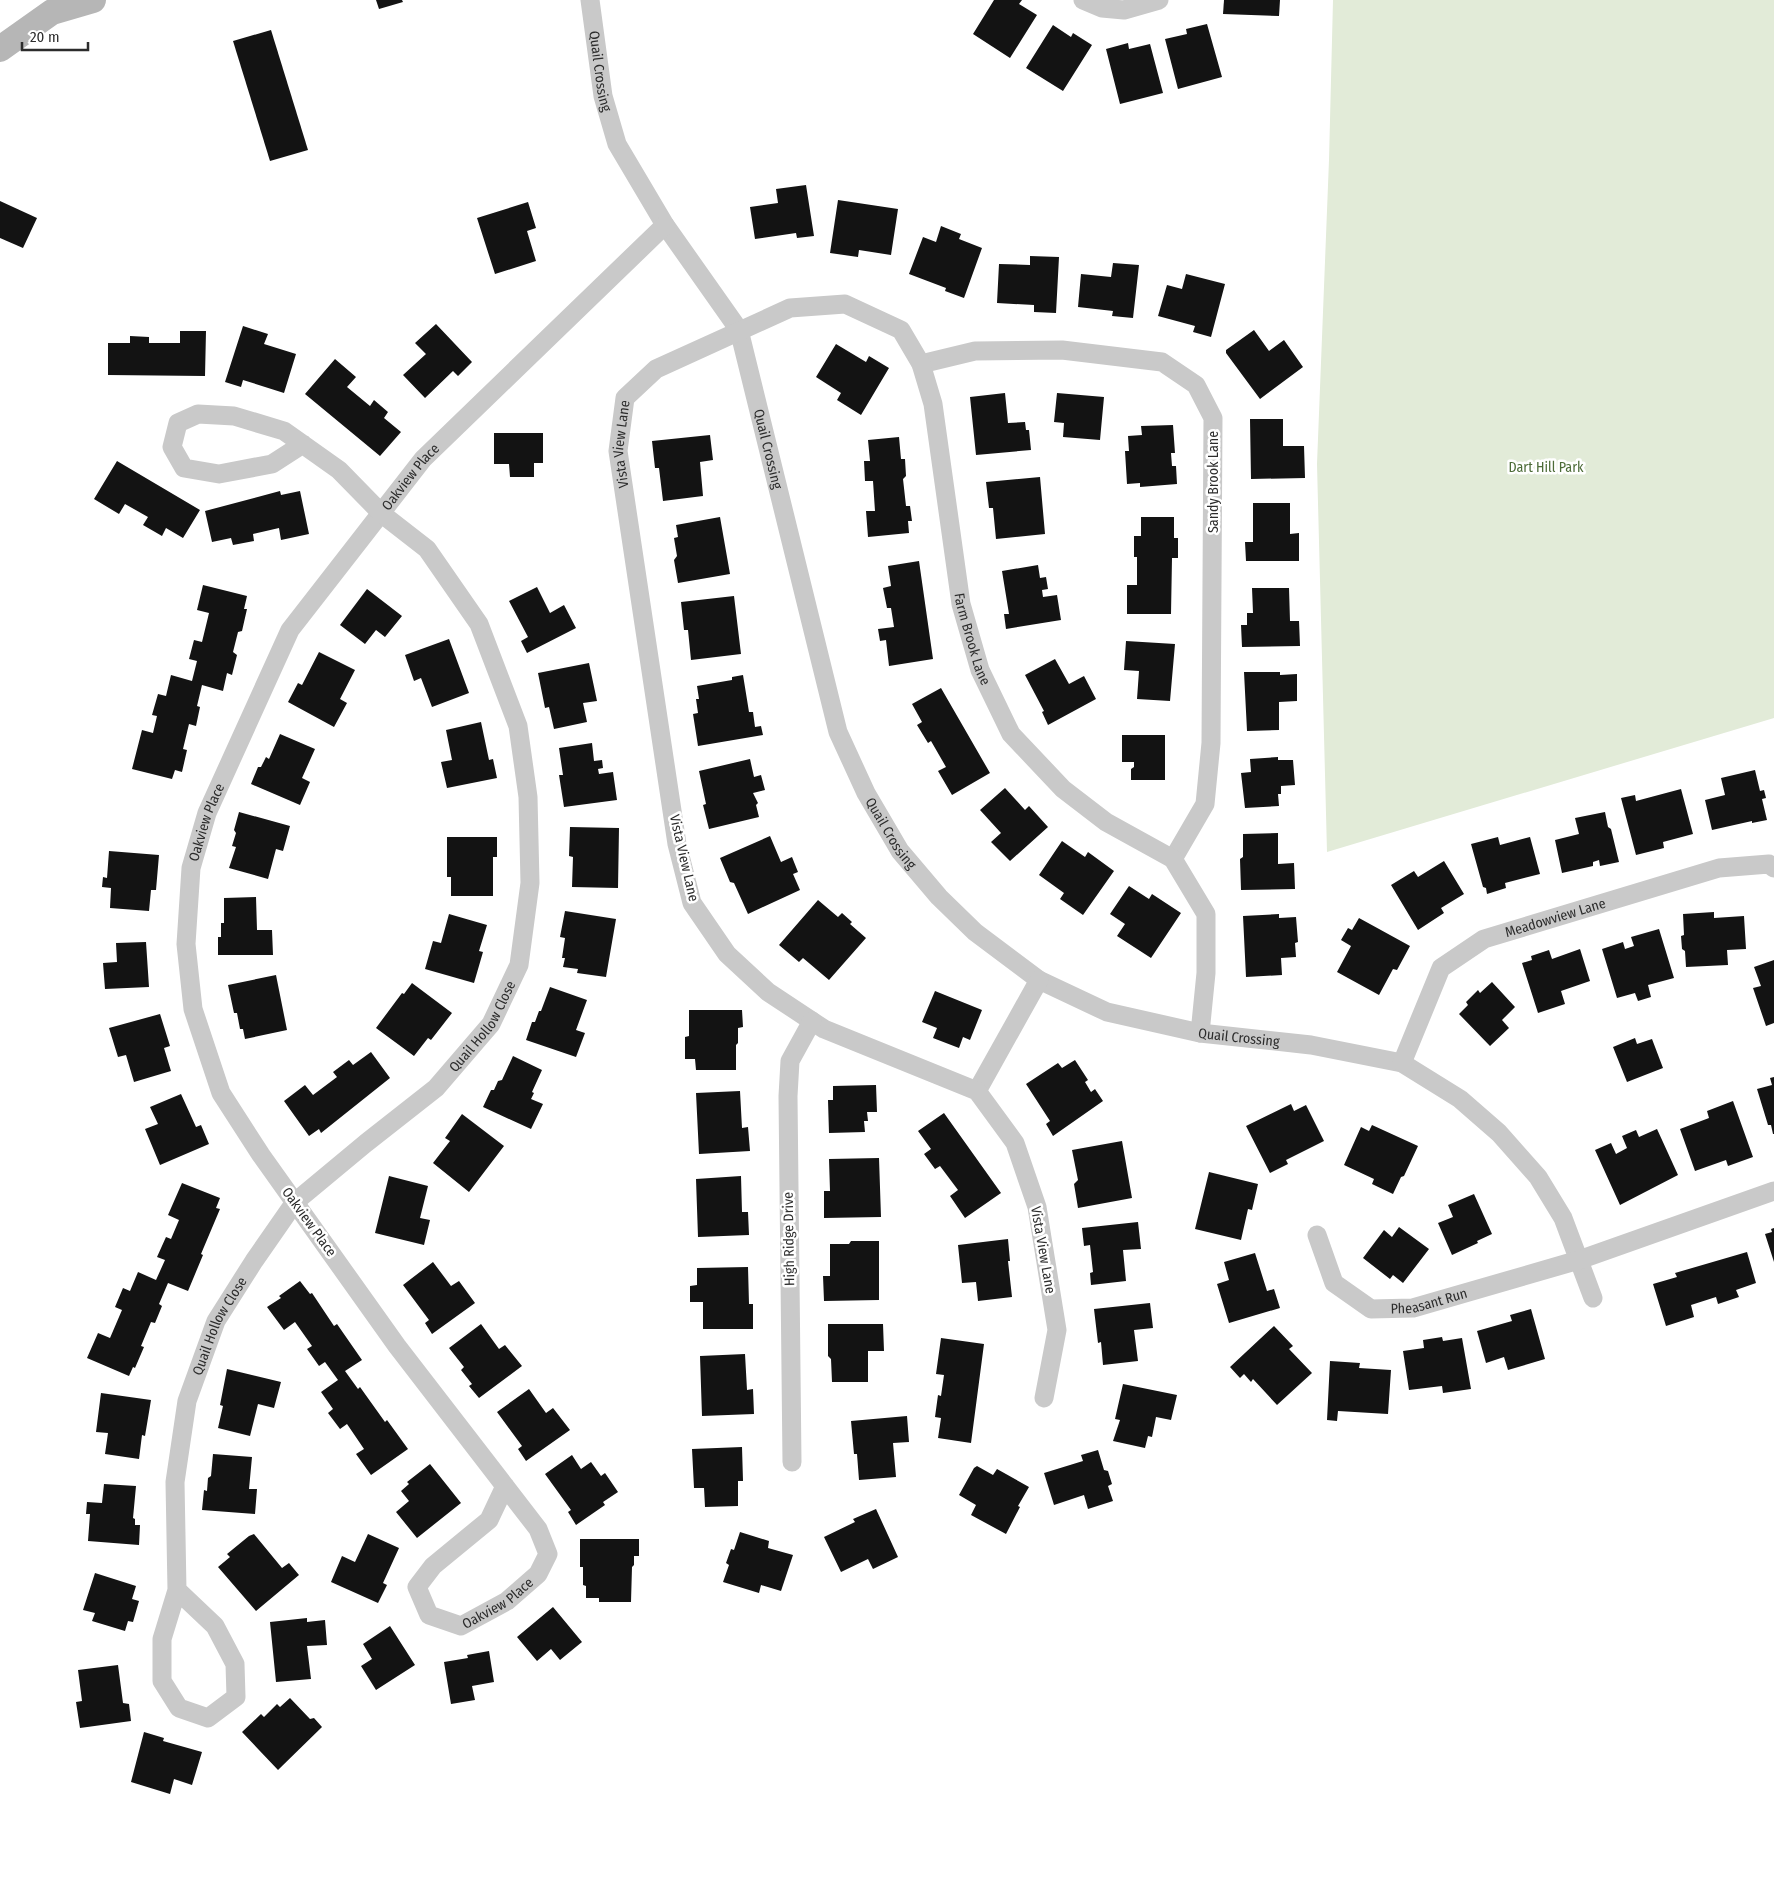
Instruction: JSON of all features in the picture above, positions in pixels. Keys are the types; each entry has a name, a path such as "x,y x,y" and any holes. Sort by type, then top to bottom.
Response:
{"main road":[{"path":"0,49 51,6 93,0"}],"street":[{"name":"Quail Crossing","path":"590,0 603,96 617,144 665,225 739,330 838,732 866,793 900,850 939,897 975,932 1039,980 1107,1012 1200,1032 1311,1044 1402,1063 1460,1099 1499,1133 1538,1177 1563,1218 1593,1298"},
{"path":"1083,0 1102,8 1124,10 1159,0"},
{"name":"Oakview Place","path":"505,1486 489,1520 433,1566 417,1587 430,1616 461,1626 507,1601 538,1574 548,1554 538,1529 505,1486 397,1346 261,1155 221,1093 193,1009 186,944 191,868 207,813 290,630 423,459 665,225"},
{"name":"Farm Brook Lane","path":"739,330 790,308 846,304 901,330 921,364 933,404 961,604 980,670 1011,734 1063,789 1106,822 1173,859"},
{"name":"Vista View Lane","path":"739,330 656,369 625,398 618,450 677,844 692,903 727,954 768,992 824,1029 977,1091 1015,1143 1038,1207 1057,1330 1044,1398"},
{"name":"Sandy Brook Lane","path":"921,364 975,350 1062,350 1162,362 1196,385 1213,418 1211,742 1204,804 1173,859"},
{"name":"Quail Hollow Close","path":"177,1590 215,1626 235,1664 236,1697 208,1718 179,1708 162,1681 162,1640 177,1590 175,1482 187,1401 216,1321 254,1261 295,1202 436,1088 492,1024 519,965 529,892 528,797 518,726 479,624 428,548 382,514 339,470 303,444 284,431 234,416 198,414 178,423 172,448 184,468 219,474 272,464 303,444"},
{"path":"1173,859 1206,914 1206,973 1200,1032"},
{"name":"Meadowview Lane","path":"1402,1063 1441,968 1484,939 1719,868 1769,864 1774,868"},
{"path":"977,1091 1039,980"},
{"name":"High Ridge Drive","path":"792,1462 788,1096 790,1061 812,1021"},
{"path":"1578,1260 1774,1191"},
{"name":"Pheasant Run","path":"1317,1235 1334,1283 1371,1309 1413,1308 1578,1260"}],"green space":[{"name":"Dart Hill Park","path":"1333,0 1774,0 1774,718 1327,852 1317,464 1329,160"}],"building":[{"path":"376,0 402,0 403,2 379,9"},
{"path":"994,0 1022,0 1019,4 1037,15 1010,58 973,34"},
{"path":"1224,0 1280,0 1279,16 1223,14"},
{"path":"1207,24 1222,77 1178,89 1165,39 1187,34 1186,29"},
{"path":"1053,25 1071,37 1073,33 1092,45 1063,91 1026,68"},
{"path":"271,30 308,150 270,161 233,41"},
{"path":"1128,43 1129,49 1150,44 1163,93 1120,104 1106,49"},
{"path":"806,185 814,236 797,238 796,233 755,239 750,207 778,203 776,189"},
{"path":"838,200 898,209 891,255 859,250 858,257 830,253"},
{"path":"0,201 37,218 23,248 0,238"},
{"path":"528,202 536,228 527,231 536,261 495,274 477,218"},
{"path":"941,226 961,234 959,239 982,248 964,298 945,291 946,288 909,274 923,237 936,242"},
{"path":"1030,256 1059,257 1056,313 1034,312 1034,305 997,303 999,264 1030,265"},
{"path":"1113,263 1139,265 1133,318 1112,316 1113,311 1078,307 1081,274 1111,277"},
{"path":"1186,274 1225,284 1211,337 1193,332 1195,326 1158,316 1167,285 1182,289"},
{"path":"436,324 472,362 458,376 453,371 425,398 403,375 426,354 415,343"},
{"path":"243,326 268,334 264,344 296,354 284,393 243,380 241,387 225,382"},
{"path":"1254,330 1269,351 1284,340 1303,367 1260,399 1226,353 1226,350"},
{"path":"180,331 206,331 205,376 108,375 108,343 130,343 130,336 149,337 149,343 180,343"},
{"path":"836,344 866,362 869,356 889,368 861,415 837,400 841,393 816,377"},
{"path":"335,359 356,377 347,387 370,406 374,400 388,412 384,418 401,432 380,456 305,394"},
{"path":"1005,393 1008,423 1025,422 1026,430 1029,430 1031,450 976,455 970,397"},
{"path":"1057,393 1104,397 1100,440 1063,437 1064,423 1054,422"},
{"path":"1250,419 1283,419 1283,446 1304,446 1305,478 1251,479"},
{"path":"1173,425 1175,453 1171,453 1172,466 1176,466 1177,484 1140,487 1140,483 1127,484 1125,451 1129,451 1128,436 1142,435 1141,426"},
{"path":"494,433 543,433 543,463 534,463 534,477 510,477 509,464 494,464"},
{"path":"710,435 713,460 700,462 703,496 663,501 659,468 655,468 652,441"},
{"path":"899,437 901,459 905,459 906,476 903,479 906,506 910,506 912,521 908,521 909,533 868,537 866,511 875,511 873,481 865,481 864,461 870,461 868,440"},
{"path":"117,461 200,510 183,538 166,528 162,536 143,525 148,517 125,504 119,514 94,499"},
{"path":"1040,477 1045,534 996,539 993,508 989,508 986,482"},
{"path":"280,491 281,495 300,491 309,534 281,540 279,528 253,534 254,541 233,545 231,538 212,542 205,511"},
{"path":"1253,503 1290,503 1290,534 1299,533 1299,561 1246,561 1245,542 1253,542"},
{"path":"720,517 730,574 678,583 674,560 677,556 674,538 678,537 676,525"},
{"path":"1141,517 1174,517 1174,538 1178,538 1178,558 1172,558 1171,614 1127,614 1127,585 1137,585 1137,557 1134,557 1134,536 1141,536"},
{"path":"919,561 933,659 889,666 886,640 880,641 878,629 894,627 891,608 887,608 883,588 891,586 888,566"},
{"path":"1038,565 1040,578 1046,577 1048,589 1042,590 1043,597 1057,595 1061,620 1006,629 1004,614 1009,614 1002,571"},
{"path":"203,585 247,596 244,609 247,609 242,631 238,632 233,652 237,655 232,675 227,673 223,691 202,685 197,706 200,707 196,726 189,724 183,749 187,750 182,772 175,770 172,779 132,769 142,730 153,733 157,716 152,715 158,694 166,696 171,675 192,681 197,661 189,659 194,640 202,642 209,613 197,610"},
{"path":"537,587 550,613 564,605 576,628 527,653 521,641 528,637 509,601"},
{"path":"1252,588 1289,588 1290,621 1299,621 1300,646 1242,647 1241,625 1247,625 1247,613 1253,613"},
{"path":"367,589 402,616 385,637 376,630 365,644 340,625"},
{"path":"734,596 741,654 691,660 688,630 684,630 681,602"},
{"path":"449,639 469,693 432,707 421,678 414,681 405,655"},
{"path":"1126,641 1175,644 1170,701 1137,699 1139,671 1124,670"},
{"path":"319,652 355,670 340,699 347,703 334,727 288,702 298,683 302,685"},
{"path":"1055,659 1069,684 1084,676 1096,699 1048,725 1042,712 1044,711 1025,675"},
{"path":"589,663 597,701 583,703 587,722 554,729 549,707 545,708 538,673"},
{"path":"1244,672 1280,672 1280,675 1297,674 1297,701 1279,702 1279,730 1247,731"},
{"path":"743,675 749,712 753,712 755,727 761,726 763,735 698,746 693,714 698,713 696,699 699,699 697,686 732,680 732,677"},
{"path":"941,688 990,773 952,795 938,771 946,767 931,741 928,743 917,725 922,722 912,704"},
{"path":"481,722 489,760 493,759 497,778 447,788 441,762 452,760 446,730"},
{"path":"280,734 315,749 302,778 310,782 300,805 251,784 258,767 261,767 266,757 269,759"},
{"path":"1122,735 1165,735 1165,780 1131,780 1131,769 1134,767 1134,762 1122,762"},
{"path":"592,743 594,761 602,760 603,768 598,769 599,774 613,772 617,800 564,807 559,775 563,775 559,748"},
{"path":"1278,757 1278,760 1293,760 1295,785 1281,786 1281,794 1278,794 1279,806 1245,808 1241,773 1251,772 1250,759"},
{"path":"750,759 754,777 761,775 765,790 753,793 758,803 756,805 759,817 709,829 703,805 706,804 699,771"},
{"path":"1755,770 1760,791 1764,790 1766,798 1762,799 1767,820 1752,823 1752,821 1712,830 1705,800 1725,795 1721,778"},
{"path":"1005,788 1025,810 1029,806 1048,827 1010,861 991,842 1001,833 980,810"},
{"path":"1681,789 1693,834 1663,842 1664,848 1636,855 1621,798 1635,795 1636,801"},
{"path":"239,812 290,826 283,851 276,849 268,879 229,868 236,847 232,846"},
{"path":"1605,812 1619,862 1600,866 1599,860 1593,862 1593,866 1562,873 1555,840 1579,834 1575,818"},
{"path":"570,827 619,828 618,888 572,887 573,857 569,856"},
{"path":"1278,833 1278,864 1294,863 1295,889 1241,890 1240,859 1243,857 1243,834"},
{"path":"770,836 781,862 792,857 798,872 793,874 800,890 748,914 734,883 730,882 720,858"},
{"path":"447,837 497,837 497,857 493,857 493,896 451,896 451,877 447,877"},
{"path":"1498,837 1500,845 1530,837 1540,874 1505,883 1506,888 1487,894 1486,888 1483,887 1471,844"},
{"path":"1062,841 1085,857 1088,852 1114,871 1083,915 1060,899 1064,893 1039,875"},
{"path":"109,851 159,855 156,890 151,890 149,911 110,908 111,888 102,887 103,877 107,878"},
{"path":"1444,861 1464,894 1441,908 1444,913 1418,930 1391,885 1414,871 1418,877"},
{"path":"1129,886 1149,899 1152,894 1181,913 1151,958 1117,936 1125,924 1110,914"},
{"path":"256,897 257,930 272,930 273,955 218,955 218,937 221,937 221,923 224,923 224,898"},
{"path":"818,900 838,917 842,913 852,922 850,924 866,938 829,980 803,958 799,962 779,945"},
{"path":"565,911 616,919 606,977 577,973 578,969 563,967 565,958 562,958 565,938 560,937"},
{"path":"1714,912 1714,918 1744,916 1746,949 1727,950 1728,965 1686,967 1685,951 1682,949 1681,936 1684,935 1683,914"},
{"path":"449,914 487,925 479,951 483,952 474,983 425,969 433,941 441,943"},
{"path":"1279,914 1279,918 1296,917 1298,942 1295,943 1296,957 1281,958 1282,975 1246,977 1243,916"},
{"path":"1359,918 1410,946 1397,970 1393,969 1379,995 1337,972 1351,946 1341,940 1348,928 1352,930"},
{"path":"1659,929 1674,978 1648,985 1651,997 1638,1001 1635,993 1617,998 1602,949 1623,942 1625,949 1634,946 1631,937"},
{"path":"146,942 149,987 105,989 103,963 117,962 116,943"},
{"path":"1580,949 1590,981 1561,991 1565,1004 1538,1013 1522,963 1532,960 1531,956 1549,950 1552,959"},
{"path":"1774,960 1774,1023 1766,1026 1753,988 1761,986 1754,967"},
{"path":"276,975 287,1030 245,1039 243,1029 240,1029 237,1013 234,1013 228,985"},
{"path":"1492,982 1515,1007 1502,1020 1509,1028 1490,1046 1459,1014 1468,1005 1466,1002 1478,990 1480,993"},
{"path":"412,983 452,1013 431,1040 428,1038 414,1056 376,1028 402,993 404,994"},
{"path":"550,987 587,1000 576,1030 585,1033 576,1057 526,1040 532,1022 535,1022 539,1011 541,1011"},
{"path":"935,991 982,1010 970,1040 963,1037 959,1048 933,1038 937,1028 922,1022"},
{"path":"689,1010 742,1010 743,1027 738,1028 736,1070 696,1070 695,1059 685,1059 685,1037 689,1036"},
{"path":"160,1014 170,1046 164,1048 171,1071 134,1082 126,1055 118,1057 109,1028"},
{"path":"1635,1038 1637,1044 1652,1039 1663,1068 1627,1082 1613,1047"},
{"path":"371,1052 390,1078 321,1133 319,1129 309,1136 284,1101 305,1085 313,1095 337,1077 333,1072 349,1060 353,1065"},
{"path":"513,1056 542,1070 532,1092 534,1093 531,1099 543,1104 531,1129 483,1107 491,1090 494,1090 498,1081 502,1080"},
{"path":"1075,1060 1088,1080 1085,1082 1091,1092 1095,1089 1103,1101 1053,1136 1046,1124 1050,1121 1026,1084 1058,1063 1062,1068"},
{"path":"1774,1077 1773,1134 1771,1125 1768,1125 1757,1089 1772,1085 1770,1078"},
{"path":"876,1085 877,1112 867,1112 868,1121 864,1121 865,1132 829,1133 828,1100 833,1100 833,1086"},
{"path":"740,1091 742,1128 748,1127 750,1151 699,1154 696,1093"},
{"path":"181,1094 196,1127 201,1125 209,1144 160,1165 145,1129 158,1124 150,1107"},
{"path":"1733,1101 1753,1157 1728,1166 1726,1160 1695,1171 1680,1129 1709,1118 1707,1111"},
{"path":"1291,1104 1294,1111 1306,1105 1324,1141 1286,1160 1288,1164 1270,1173 1246,1126"},
{"path":"944,1113 1001,1193 965,1218 950,1196 958,1190 940,1166 935,1169 924,1154 931,1149 918,1131"},
{"path":"462,1114 504,1146 469,1192 433,1163 450,1141 445,1138"},
{"path":"1372,1125 1418,1146 1393,1194 1372,1184 1374,1179 1344,1165 1361,1127 1369,1131"},
{"path":"1657,1129 1678,1175 1620,1205 1595,1150 1611,1143 1616,1154 1627,1148 1622,1136 1636,1130 1639,1137"},
{"path":"1122,1141 1132,1198 1078,1208 1074,1184 1078,1180 1072,1150"},
{"path":"879,1158 881,1217 824,1218 824,1191 830,1191 829,1159"},
{"path":"1209,1172 1258,1184 1252,1210 1248,1209 1241,1240 1195,1229"},
{"path":"389,1176 428,1186 420,1218 430,1220 424,1245 375,1233"},
{"path":"741,1176 742,1212 748,1212 749,1235 698,1237 696,1179"},
{"path":"182,1183 220,1198 216,1208 220,1209 188,1291 168,1283 159,1304 162,1306 155,1323 151,1322 141,1346 144,1347 135,1368 133,1367 129,1376 87,1358 98,1333 110,1338 122,1310 115,1307 123,1288 130,1291 138,1272 156,1280 165,1260 157,1257 166,1237 171,1239 179,1220 168,1215"},
{"path":"1474,1194 1492,1234 1452,1255 1438,1223 1453,1217 1448,1205"},
{"path":"1138,1222 1141,1249 1123,1250 1126,1281 1091,1285 1090,1273 1093,1272 1090,1245 1084,1246 1082,1228"},
{"path":"1399,1227 1429,1249 1403,1283 1393,1275 1390,1279 1363,1258 1384,1230 1392,1237"},
{"path":"1774,1228 1774,1262 1765,1234 1772,1232 1771,1229"},
{"path":"1008,1239 1010,1261 1008,1261 1012,1297 978,1301 976,1282 962,1283 958,1245"},
{"path":"851,1241 879,1241 879,1300 824,1301 823,1276 830,1276 830,1244 849,1244"},
{"path":"1747,1252 1756,1283 1736,1290 1739,1297 1718,1304 1716,1297 1691,1305 1694,1317 1666,1326 1653,1284 1677,1277 1675,1273"},
{"path":"1255,1253 1267,1291 1274,1289 1280,1308 1229,1323 1217,1284 1229,1280 1224,1262"},
{"path":"433,1262 451,1286 459,1281 475,1303 432,1334 425,1323 429,1320 403,1285"},
{"path":"748,1267 749,1304 753,1304 753,1329 703,1329 703,1302 690,1302 690,1286 697,1285 697,1268"},
{"path":"300,1281 310,1294 312,1293 334,1326 337,1324 362,1360 345,1371 358,1389 360,1387 385,1422 387,1420 408,1449 371,1475 356,1454 364,1449 347,1424 340,1429 328,1413 333,1409 321,1392 338,1380 325,1362 319,1366 307,1349 312,1346 295,1322 284,1330 267,1307 281,1298 279,1296"},
{"path":"1150,1303 1153,1328 1134,1330 1138,1361 1103,1365 1101,1342 1098,1343 1094,1309"},
{"path":"1531,1309 1545,1359 1508,1370 1504,1357 1486,1363 1477,1331 1512,1321 1510,1315"},
{"path":"481,1324 499,1349 505,1345 522,1366 479,1398 469,1386 472,1384 461,1370 464,1367 449,1348"},
{"path":"828,1324 883,1324 884,1351 868,1351 868,1382 832,1382 831,1359 828,1356"},
{"path":"1274,1326 1293,1346 1289,1349 1312,1373 1277,1405 1253,1379 1251,1382 1244,1374 1240,1378 1230,1367"},
{"path":"1442,1337 1443,1341 1462,1338 1471,1389 1443,1393 1442,1386 1409,1390 1403,1351 1424,1348 1423,1340"},
{"path":"941,1338 984,1344 971,1443 938,1438 941,1418 935,1417 938,1395 941,1396 944,1375 936,1374"},
{"path":"745,1354 747,1390 753,1389 754,1414 702,1416 700,1356"},
{"path":"1330,1361 1360,1363 1359,1368 1391,1370 1388,1414 1338,1411 1337,1421 1327,1420"},
{"path":"227,1369 281,1382 274,1408 258,1404 250,1436 218,1428 223,1406 220,1405"},
{"path":"1123,1384 1177,1395 1171,1420 1156,1417 1152,1437 1148,1436 1145,1448 1113,1441 1120,1420 1115,1419"},
{"path":"529,1389 546,1413 553,1408 570,1430 526,1461 518,1449 522,1446 497,1412"},
{"path":"101,1393 151,1400 145,1436 142,1435 139,1459 105,1454 108,1433 96,1432"},
{"path":"907,1416 909,1442 893,1443 896,1477 859,1480 857,1454 854,1454 851,1421"},
{"path":"742,1447 743,1481 738,1481 738,1506 705,1507 704,1488 694,1488 692,1449"},
{"path":"1098,1450 1104,1470 1108,1471 1112,1484 1108,1486 1113,1501 1088,1509 1084,1495 1054,1505 1044,1473 1083,1461 1081,1455"},
{"path":"213,1454 252,1457 249,1489 257,1489 255,1514 202,1510 204,1490 207,1491 208,1478 211,1476"},
{"path":"572,1455 581,1469 591,1462 601,1476 605,1473 618,1492 603,1502 605,1505 576,1525 568,1512 571,1510 545,1474"},
{"path":"430,1464 461,1503 417,1538 396,1512 409,1501 401,1491 409,1484 407,1482"},
{"path":"977,1466 993,1475 997,1469 1029,1487 1018,1506 1020,1507 1006,1534 971,1515 976,1505 959,1495"},
{"path":"104,1484 136,1486 133,1518 135,1519 135,1525 140,1525 139,1545 88,1541 90,1514 86,1514 87,1502 102,1503"},
{"path":"876,1509 898,1557 873,1569 868,1559 841,1572 824,1537 855,1522 853,1519"},
{"path":"740,1532 769,1541 768,1548 793,1555 781,1591 761,1585 759,1593 723,1582 729,1565 726,1563 731,1549 734,1550"},
{"path":"254,1534 282,1568 289,1563 299,1575 256,1611 218,1567 230,1557 227,1554"},
{"path":"368,1534 399,1548 383,1583 387,1585 378,1603 331,1582 342,1556 355,1562"},
{"path":"580,1539 639,1539 639,1556 634,1556 634,1565 632,1567 631,1602 599,1602 599,1598 586,1598 586,1586 583,1585 583,1567 580,1567"},
{"path":"95,1573 136,1586 132,1599 139,1601 133,1622 128,1621 125,1631 92,1621 95,1613 83,1610"},
{"path":"553,1607 582,1642 560,1660 551,1649 537,1661 517,1637"},
{"path":"307,1618 307,1622 325,1620 327,1645 307,1646 311,1679 276,1682 270,1622"},
{"path":"390,1626 415,1665 376,1690 361,1666 372,1659 363,1644"},
{"path":"489,1651 494,1682 472,1686 475,1700 451,1704 444,1662 468,1658 467,1655"},
{"path":"118,1665 123,1703 129,1704 131,1721 80,1728 76,1702 82,1701 78,1670"},
{"path":"290,1698 310,1719 314,1718 322,1727 278,1770 242,1732 261,1714 264,1717 277,1704 280,1707"},
{"path":"144,1732 164,1738 163,1741 202,1752 192,1785 174,1779 170,1794 131,1782"}]}
